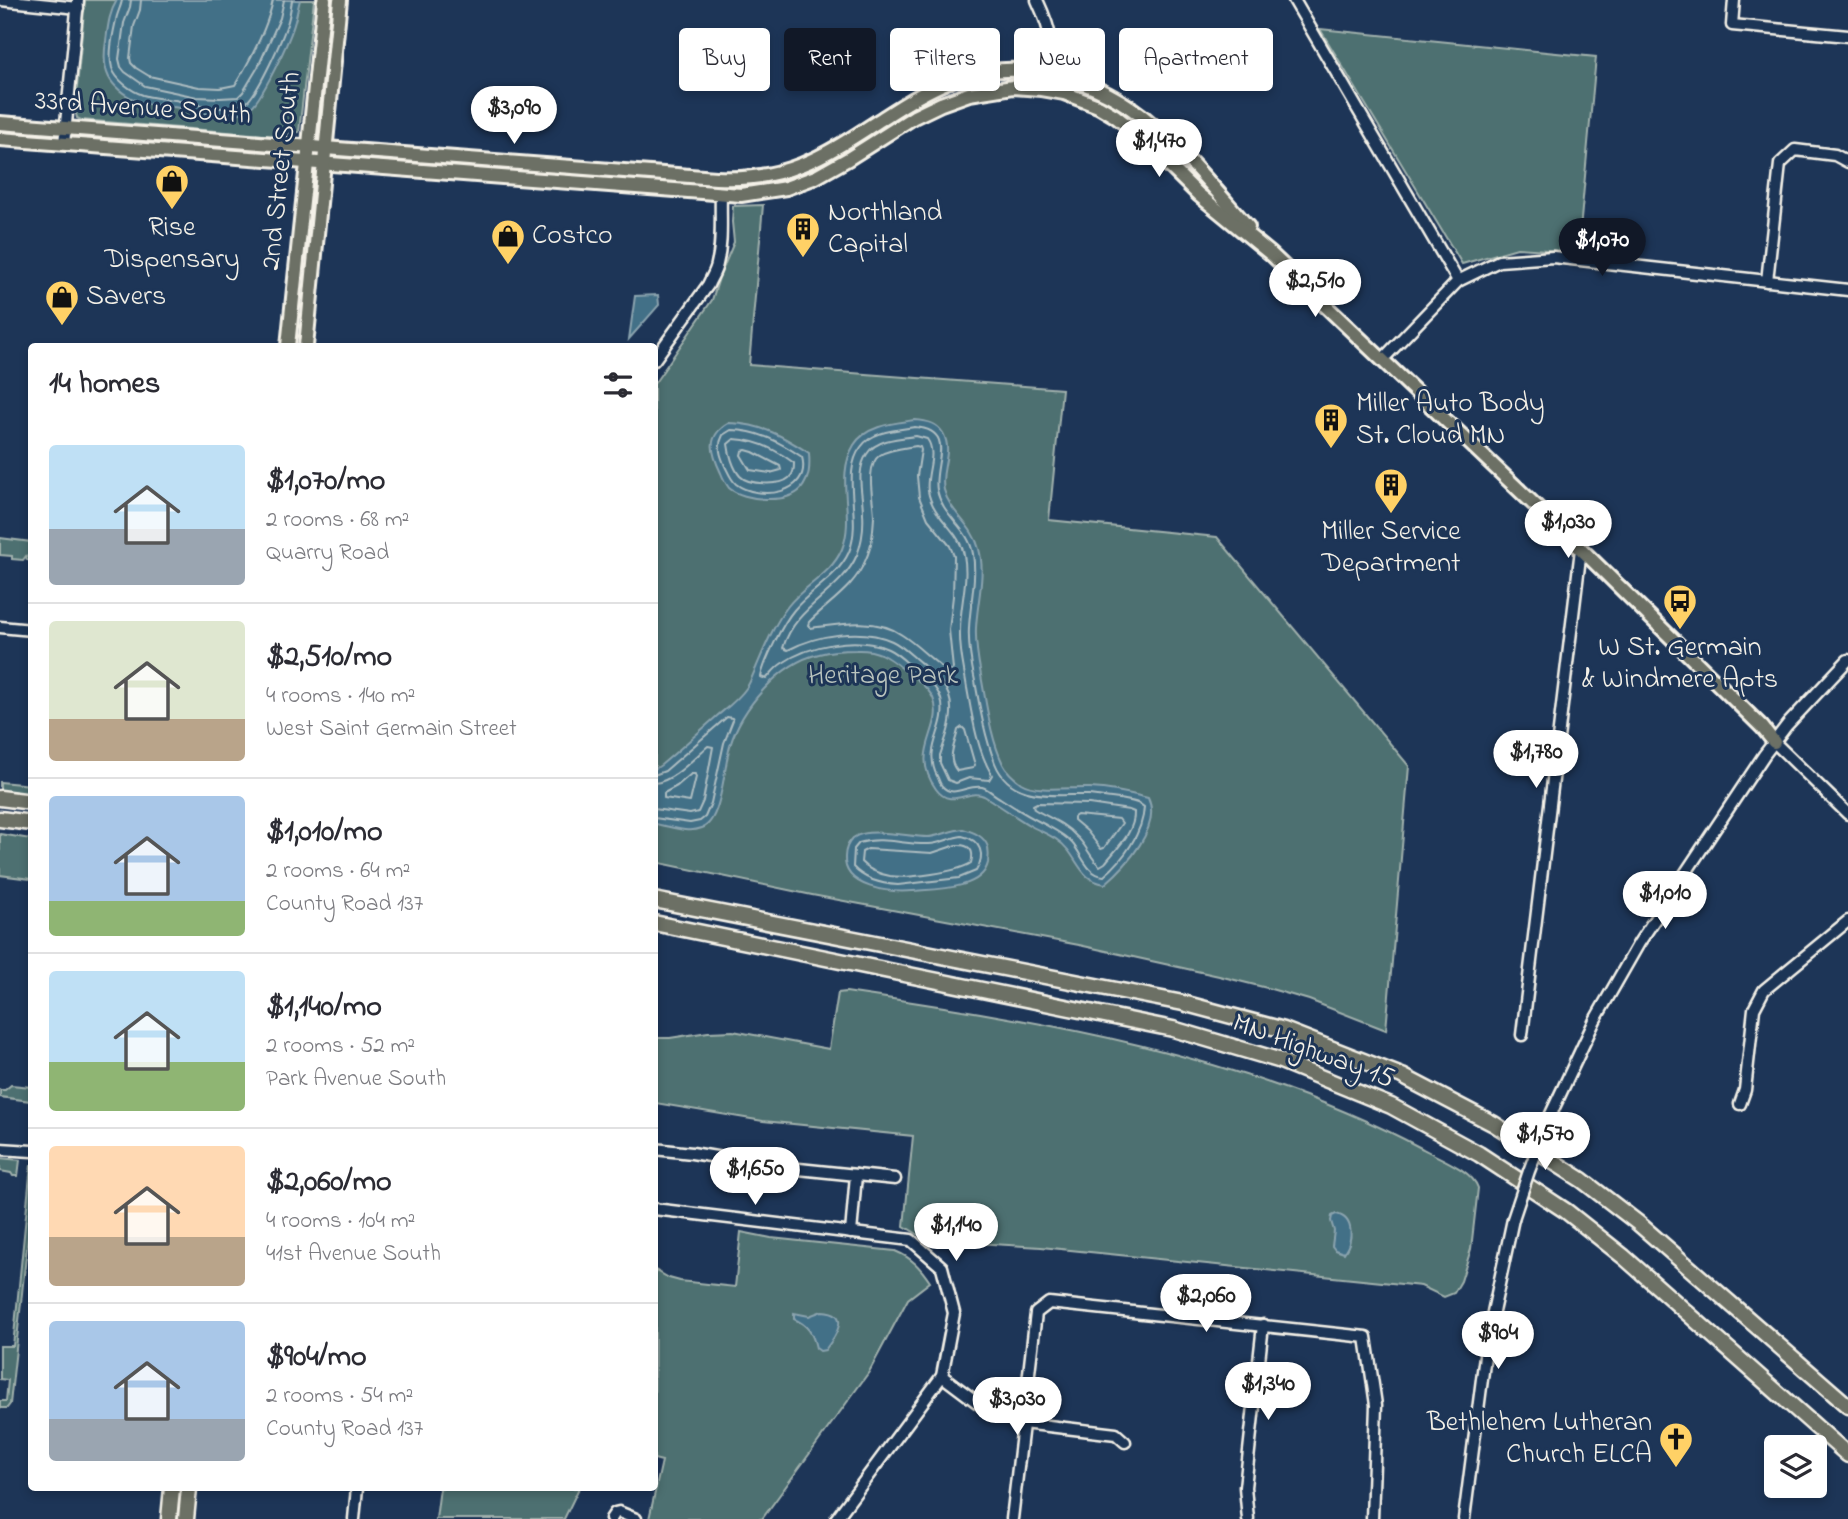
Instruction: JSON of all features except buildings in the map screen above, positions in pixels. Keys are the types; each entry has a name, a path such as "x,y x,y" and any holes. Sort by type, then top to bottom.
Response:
{"highway":[{"path":"0,798 28,802"},
{"path":"0,819 28,822"},
{"name":"MN Highway 15","path":"658,901 1183,1003 1284,1030 1402,1076 1494,1124 1583,1180 1638,1223 1848,1406"},
{"name":"MN Highway 15","path":"658,924 1173,1029 1278,1060 1391,1106 1479,1154 1566,1211 1624,1257 1848,1455"},
{"path":"169,1519 172,1491"},
{"path":"186,1519 189,1491"}],"main road":[{"name":"2nd Street South","path":"288,343 324,0"},
{"name":"2nd Street South","path":"306,343 340,0"},
{"name":"33rd Avenue South","path":"0,123 744,178 795,168 813,160 912,99 947,82 976,74 1014,71"},
{"name":"33rd Avenue South","path":"0,139 721,194 758,193 805,181 836,166 914,117 959,96 985,90 1014,88"},
{"name":"33rd Avenue South","path":"1054,91 1085,100 1123,121 1199,195 1272,254"},
{"name":"33rd Avenue South","path":"1103,91 1122,101 1156,127 1272,254"},
{"path":"1272,254 1581,549 1753,718 1774,742"}],"street":[{"path":"1,0 78,4 64,144"},
{"path":"1037,0 1049,28"},
{"path":"1294,0 1458,281"},
{"path":"1734,0 1732,25 1848,36"},
{"path":"1767,281 1780,164 1795,150 1835,155 1848,162"},
{"path":"658,355 708,285 718,264 721,194"},
{"path":"1382,360 1458,281 1499,261 1553,257 1848,290"},
{"path":"1522,1035 1581,549"},
{"path":"0,627 28,630"},
{"path":"1464,1519 1487,1340 1513,1219 1550,1116 1595,1020 1639,943 1764,755 1807,702 1848,660"},
{"path":"1774,742 1848,814"},
{"path":"1740,1104 1745,1090 1754,1009 1764,990 1848,921"},
{"path":"0,1149 28,1151"},
{"path":"658,1149 770,1166 895,1179"},
{"path":"851,1233 856,1175"},
{"path":"658,1209 911,1240 942,1267 954,1313 942,1376 838,1518"},
{"path":"1012,1519 1035,1313 1049,1303 1366,1337 1376,1405 1372,1519"},
{"path":"1248,1519 1245,1487 1263,1325"},
{"path":"942,1376 986,1409 1023,1423 1116,1434 1125,1442"},
{"path":"354,1519 357,1491"},
{"path":"611,1519 619,1512 636,1519"}],"green space":[{"path":"85,0 314,0 299,132 275,136 77,118 75,109"},
{"path":"1320,29 1596,57 1578,252 1517,248 1462,264"},
{"name":"Heritage Park","path":"763,205 749,365 1062,389 1049,520 1217,537 1409,766 1386,1030 1309,1000 1219,976 1079,945 812,895 658,863 658,378 712,300 734,242 733,206"},
{"path":"0,538 28,542 28,560 26,556 23,560 0,555"},
{"path":"0,782 28,785 28,797 0,793"},
{"path":"0,834 28,839 28,879 0,875"},
{"path":"846,992 994,1015 1142,1046 1285,1088 1355,1116 1454,1165 1475,1182 1478,1188 1471,1249 1461,1281 1454,1293 1444,1297 1421,1286 1041,1247 957,1242 936,1245 904,1226 913,1136 763,1121 658,1104 658,1038 733,1031 829,1049 838,993"},
{"path":"11,1085 28,1087 28,1101 0,1097 0,1090"},
{"path":"0,1158 20,1160 18,1176 0,1171"},
{"path":"28,1195 28,1238 10,1404 7,1408 0,1408 0,1401 6,1401 8,1380 0,1379 0,1346 13,1346"},
{"path":"741,1232 771,1238 895,1251 915,1264 930,1282 908,1299 869,1372 762,1519 649,1519 655,1491 658,1491 662,1461 658,1460 658,1272 680,1281 735,1287"},
{"path":"440,1491 578,1491 564,1519 436,1519"}],"water":[{"path":"117,0 300,0 288,41 254,105 241,113 223,115 142,103 127,96 113,84 106,69 105,52 109,20"},
{"path":"658,295 659,305 629,339 635,296"},
{"path":"915,420 931,423 938,427 946,440 944,490 951,506 972,533 981,559 977,648 990,723 1005,767 1021,783 1036,788 1097,789 1148,798 1150,821 1140,845 1105,884 1087,876 1060,842 984,796 972,794 948,798 942,795 928,775 926,763 926,751 935,720 933,698 924,686 897,664 881,654 863,650 819,654 804,659 776,677 752,703 735,732 718,804 709,823 696,830 658,825 658,767 740,695 750,682 783,613 837,558 846,536 845,483 848,458 859,438 873,429"},
{"path":"729,423 772,432 809,453 809,472 801,489 786,497 765,499 745,496 729,488 718,465 713,445 717,433"},
{"path":"963,829 981,837 989,851 984,872 967,883 933,890 892,891 860,882 846,867 847,847 853,838 860,835 878,832 927,837"},
{"path":"1336,1214 1347,1220 1349,1225 1349,1242 1344,1253 1332,1246 1334,1231 1331,1221"},
{"path":"822,1311 837,1316 839,1326 825,1350 820,1351 816,1348 809,1330 794,1319 794,1313 809,1316"}],"place":[{"name":"Rise Dispensary","path":"172,211"},
{"name":"Northland Capital","path":"803,259"},
{"name":"Costco","path":"508,266"},
{"name":"Savers","path":"62,327"},
{"name":"Miller Auto Body St. Cloud MN","path":"1331,450"},
{"name":"Miller Service Department","path":"1391,515"},
{"name":"W St. Germain & Windmere Apts","path":"1680,631"},
{"name":"Bethlehem Lutheran Church ELCA","path":"1676,1469"}]}
